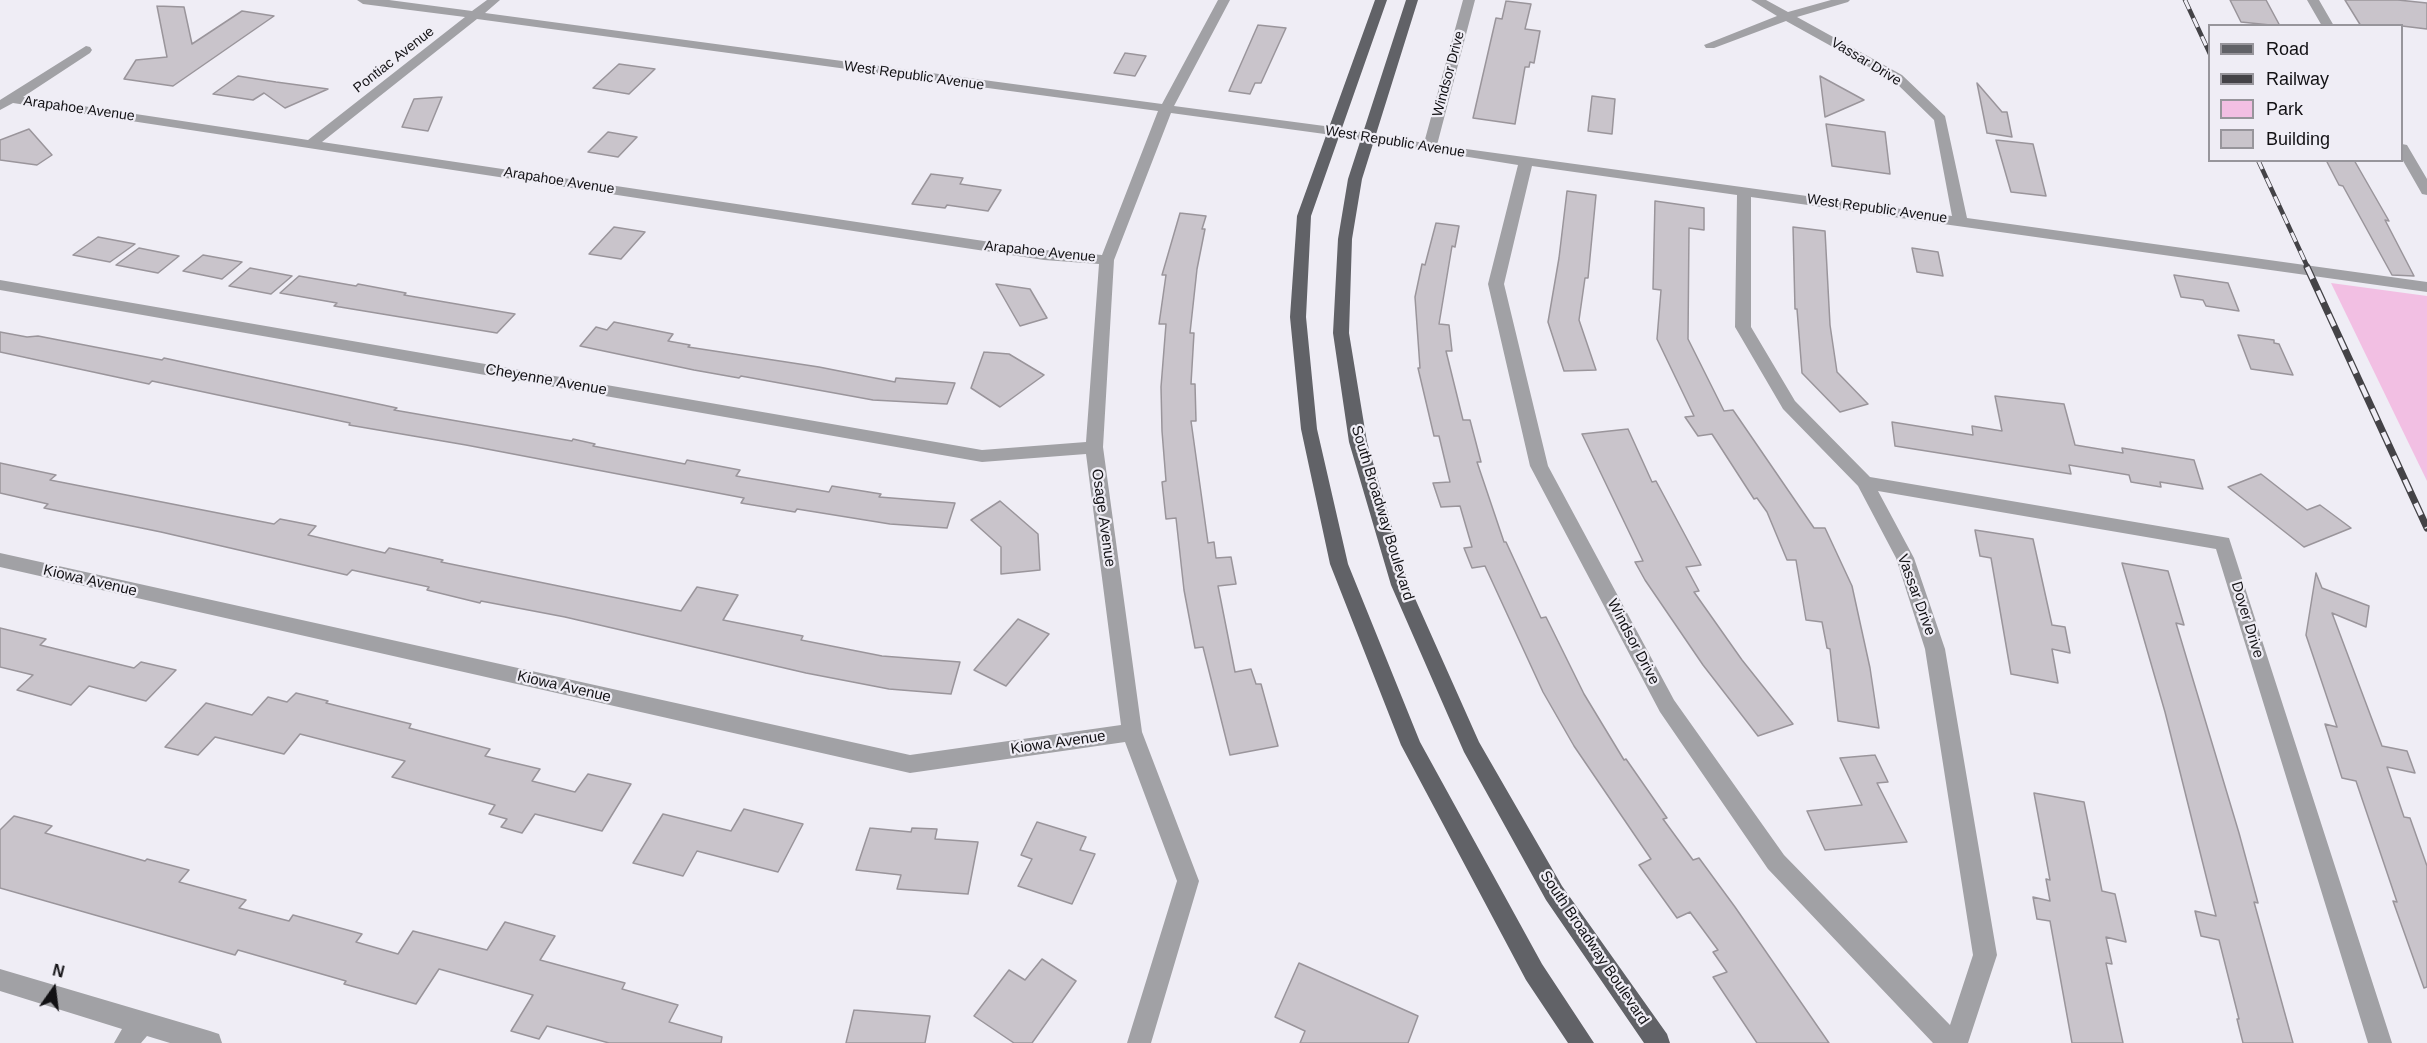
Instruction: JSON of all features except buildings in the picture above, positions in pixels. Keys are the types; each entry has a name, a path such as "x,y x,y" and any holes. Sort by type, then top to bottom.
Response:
{"main road":[{"path":"1381,0 1332,132 1304,216 1298,317 1309,429 1339,564 1411,745 1534,972 1582,1043"},
{"name":"South Broadway Boulevard","path":"1412,0 1355,179 1345,239 1341,333 1358,442 1400,585 1476,755 1554,893 1658,1043"}],"street":[{"name":"West Republic Avenue","path":"363,0 1368,137 1429,148 1960,220 2427,287"},
{"name":"Pontiac Avenue","path":"312,143 494,0"},
{"name":"Osage Avenue","path":"1139,1043 1188,881 1132,732 1094,447 1107,260 1165,111 1224,0"},
{"name":"Windsor Drive","path":"1429,148 1469,0"},
{"name":"Vassar Drive","path":"1757,0 1898,78 1940,119 1960,220"},
{"path":"1710,45 1787,16 1844,0"},
{"path":"2313,0 2327,24"},
{"path":"6,102 86,50"},
{"name":"Arapahoe Avenue","path":"6,102 312,143 1044,255 1107,260"},
{"path":"2403,150 2427,190"},
{"name":"Windsor Drive","path":"1526,161 1496,284 1539,466 1667,706 1776,862 1950,1043"},
{"name":"Vassar Drive","path":"1744,191 1743,327 1789,405 1865,482 1905,558 1937,661 1985,955 1956,1043"},
{"name":"Cheyenne Avenue","path":"0,285 982,456 1094,447"},
{"name":"Dover Drive","path":"1865,482 2223,543 2380,1043"},
{"name":"Kiowa Avenue","path":"0,560 910,764 1132,732"},
{"path":"0,980 210,1043"},
{"path":"126,1043 143,1022"}],"green space":[{"path":"2331,283 2427,296 2427,481"}],"railway":[{"path":"2185,0 2208,50"},
{"path":"2259,162 2308,268"},
{"path":"2307,267 2427,528"}]}
